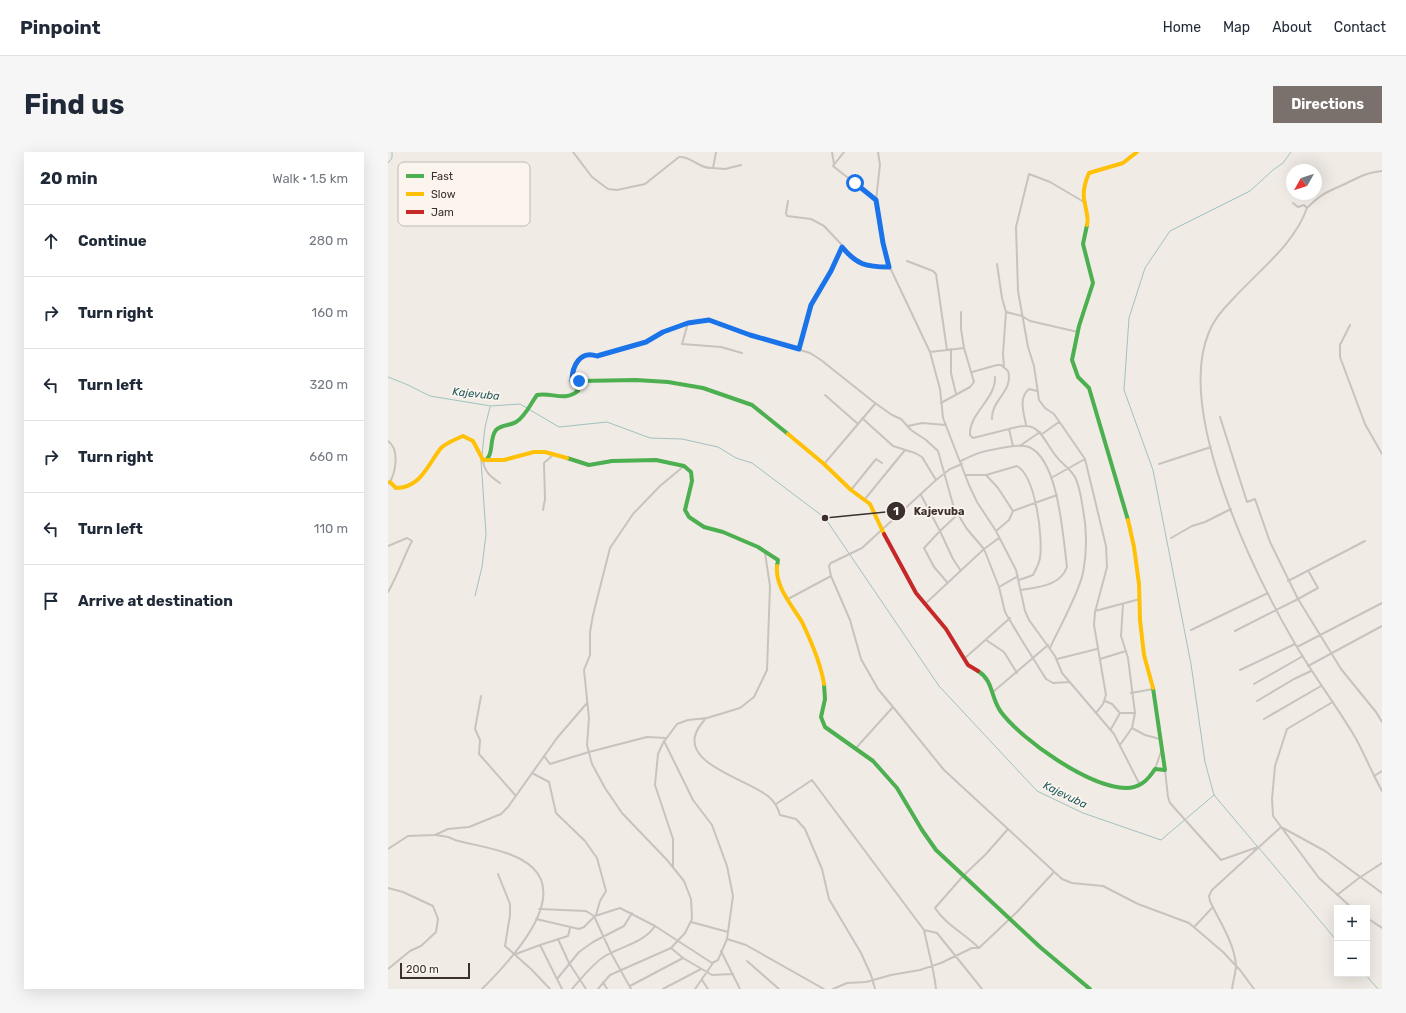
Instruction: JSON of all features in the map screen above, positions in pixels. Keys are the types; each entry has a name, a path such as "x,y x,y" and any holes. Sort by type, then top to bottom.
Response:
{"street":[{"path":"573,152 592,177 608,189 617,190 645,184 679,156 687,157 702,167 725,169 741,165"},
{"path":"713,168 716,152"},
{"path":"832,152 833,166 876,200"},
{"path":"834,164 844,152"},
{"path":"878,152 880,165 876,200 884,249 889,267 930,352 940,389 942,414 977,502 1000,538 1018,576 1026,615 1049,647 1060,669 1111,730 1140,785"},
{"path":"1137,152 1123,163 1089,173 1085,181 1084,202 1090,219 1084,236 1083,248 1093,283 1078,332 1073,354 1073,365 1078,377 1089,388 1122,496 1134,547 1144,655 1153,689 1163,748 1168,797 1170,802 1221,860 1259,846"},
{"path":"1382,171 1360,175 1331,189 1307,208 1291,237 1227,306 1209,331 1202,355 1200,380 1201,404 1211,447 1231,509 1249,555 1276,611 1311,671 1356,739 1382,791"},
{"path":"1084,202 1050,182 1029,174 1016,229 1018,291 1028,347 1034,366 1037,390 1041,403 1054,414 1082,452 1105,540 1107,567 1095,610 1094,625 1097,649 1107,690 1105,701 1096,713"},
{"path":"788,201 787,216 817,222 824,226 842,247 858,262 874,267 889,267"},
{"path":"1293,203 1298,207 1304,205 1307,208"},
{"path":"799,349 811,305 831,271 842,247"},
{"path":"907,262 933,271 936,274 947,350"},
{"path":"997,264 1002,298 1006,312 1003,354 1004,367"},
{"path":"941,403 973,385 974,379 967,363 964,348 961,329 961,312"},
{"path":"1006,312 1030,321 1078,332"},
{"path":"485,460 490,456 491,439 494,433 501,427 514,424 518,421 537,394 543,393 551,397 570,395 578,391 578,388 572,381 575,365 583,356 592,354 597,356 646,342 663,332 688,323 709,320 750,335 810,353 875,403 892,415 901,419 914,434 925,439 938,451 946,473 953,505 957,514 966,529 984,549 999,586 1004,608 1032,659 1048,681 1053,683 1070,682"},
{"path":"688,323 682,344 721,347 742,353"},
{"path":"1350,325 1340,345 1340,357 1365,424 1382,454"},
{"path":"930,352 964,348"},
{"path":"951,349 951,372 956,394"},
{"path":"972,372 997,365 1004,367 1008,371 1010,381 993,409 992,419"},
{"path":"992,693 1032,659 1049,647 1081,579 1086,529 1080,488 1069,468 1052,452 1040,432 1026,425 973,438 970,435 973,421 992,390 995,377"},
{"path":"575,385 579,381 636,380 675,383 703,388 727,395 752,405 824,464 851,490 865,499 874,510 881,530 912,586 946,629 964,659 972,669 986,676 996,704 1006,720 1021,734 1057,760 1085,776 1111,785 1127,788 1140,785 1148,780 1155,769 1163,748"},
{"path":"1026,425 1023,408 1024,395 1030,389 1037,390"},
{"path":"825,395 858,424"},
{"path":"824,464 875,403"},
{"path":"862,418 888,443 922,457 936,480"},
{"path":"1220,418 1247,502 1255,499 1270,542 1288,581 1333,652 1341,668 1376,712 1382,722"},
{"path":"1042,434 1059,422"},
{"path":"908,426 922,423 946,425"},
{"path":"1009,429 1012,446"},
{"path":"1040,432 1021,445 980,451 953,467 936,480 862,548 830,563 829,566 832,576 850,620 861,659 878,689 944,770 1053,873 1072,883 1103,886 1138,904 1181,918 1195,926 1236,965 1254,989"},
{"path":"388,441 392,445 396,463 389,483 396,488 410,485 425,473 442,447 463,436 473,441 485,460 485,469 491,477 500,483"},
{"path":"1021,445 1036,452 1047,467 1057,495 1067,567 1061,578 1052,583 1021,590"},
{"path":"1159,464 1211,447"},
{"path":"865,499 905,450"},
{"path":"485,460 504,460 534,452 546,452 589,465 612,461 656,460 684,466 691,472 692,480 685,510 689,517 704,527 723,532 758,547 765,553 771,554 778,560 776,566 779,582 803,624 821,675 825,693 821,718 822,722 832,734 868,757 888,777 931,844 1009,918 1090,989"},
{"path":"542,510 545,500 544,462 554,455"},
{"path":"851,490 876,459 882,463"},
{"path":"1051,478 1085,459"},
{"path":"598,989 610,975 671,948 691,922 692,906 690,893 684,881 673,867 622,813 599,778 588,752 586,738 589,718 584,670 590,655 590,632 593,615 610,548 633,514 660,486 684,466"},
{"path":"966,475 986,475 1014,466 1020,468 1032,487 1036,503 1041,547 1039,564 1033,575 1019,580"},
{"path":"986,475 998,488 1013,511"},
{"path":"921,495 953,559 961,571"},
{"path":"996,531 1009,520 1013,511 1057,495"},
{"path":"1171,538 1192,526 1231,509"},
{"path":"947,582 932,564 924,547 957,514"},
{"path":"388,546 407,538 412,541 404,554 399,572 388,592"},
{"path":"925,604 984,549 1000,538"},
{"path":"1288,581 1308,572 1365,541"},
{"path":"673,867 673,839 655,785 658,754 665,740 679,723 688,720 707,718 743,706 754,697 765,675 770,586 765,553"},
{"path":"1235,631 1318,588 1308,572"},
{"path":"788,599 832,576"},
{"path":"999,586 1018,576"},
{"path":"1191,630 1268,593"},
{"path":"1095,610 1140,599"},
{"path":"1297,647 1382,603"},
{"path":"1120,745 1132,728 1135,713 1131,693 1128,658 1121,636 1124,604"},
{"path":"964,659 1010,618"},
{"path":"1308,666 1382,626"},
{"path":"986,640 1004,652 1017,673"},
{"path":"1240,670 1295,644"},
{"path":"1056,659 1097,649"},
{"path":"1100,659 1126,652"},
{"path":"1254,684 1303,656"},
{"path":"1257,701 1294,679 1311,671"},
{"path":"1264,719 1321,686"},
{"path":"1131,693 1153,689"},
{"path":"481,696 476,729 480,740 480,754 516,796"},
{"path":"1105,701 1112,704 1120,713 1135,713"},
{"path":"435,835 448,829 468,828 501,814 516,796 569,722 587,703"},
{"path":"1332,703 1300,720 1287,729 1275,766 1272,799 1273,816 1319,878 1349,905"},
{"path":"856,748 893,707"},
{"path":"1111,730 1120,713"},
{"path":"707,718 698,728 695,738 695,745 701,756 716,768 758,789 776,804 780,815 796,819 805,829 822,869 829,899 861,953 875,989"},
{"path":"1132,728 1145,735 1161,740"},
{"path":"544,756 550,764 588,752 647,737 665,740"},
{"path":"665,740 692,800 712,825 727,866 733,896 727,939 718,960 713,963 695,989"},
{"path":"1155,769 1165,770"},
{"path":"1374,776 1382,771"},
{"path":"532,773 549,782 556,813 584,841 597,858 606,891 600,901 595,916"},
{"path":"776,804 812,780 889,882 914,920 924,930 937,933 982,989"},
{"path":"1232,989 1236,965 1227,934 1209,898 1212,890 1281,827"},
{"path":"1281,827 1325,851 1359,878 1382,893"},
{"path":"979,948 935,908 1008,829"},
{"path":"388,849 408,836 447,836 459,842 500,850 529,865 538,874 541,881 542,901 536,919 526,940 482,989"},
{"path":"1337,895 1382,863"},
{"path":"833,989 847,983 873,981 933,966 956,957 972,948 979,948 1034,895 1053,873"},
{"path":"498,874 510,904 510,915 505,946 550,989"},
{"path":"388,888 403,892 433,906 438,919 438,928 434,935 388,969"},
{"path":"1195,926 1213,907"},
{"path":"536,919 570,928 581,928 595,916 620,908 655,926 713,963"},
{"path":"539,909 586,911 595,916 611,953 630,988 684,958"},
{"path":"557,980 579,952 604,936 624,926 632,913"},
{"path":"1370,920 1382,928"},
{"path":"691,922 728,932"},
{"path":"572,989 593,965 611,953 645,937 655,926"},
{"path":"515,954 568,936 570,928"},
{"path":"924,930 927,950 933,966 936,989"},
{"path":"558,939 569,963 581,979 586,989"},
{"path":"727,939 746,945 824,989"},
{"path":"540,945 562,989"},
{"path":"671,948 684,958 712,975 733,974"},
{"path":"722,951 740,989"},
{"path":"747,960 779,989"},
{"path":"663,989 701,969"},
{"path":"702,980 708,989"},
{"path":"603,982 607,989"}],"waterway":[{"name":"Kajevuba","path":"388,163 392,158 392,152"},
{"path":"1257,846 1214,795 1205,762 1191,664 1153,470 1124,390 1129,318 1145,268 1170,231 1250,191 1283,163 1291,152"},
{"name":"Kajevuba","path":"388,377 430,396 491,406 520,404 559,427 607,422 650,438 682,439 718,447 736,458 752,463 825,518 939,686 1037,791 1083,813 1161,840 1214,795"},
{"path":"482,455 485,427 490,407"},
{"path":"475,596 482,567 486,534 481,460"},
{"path":"1259,848 1334,937"},
{"path":"1368,977 1378,989"}],"traffic: fast":[{"path":"1087,225 1083,244 1093,283 1079,326 1072,360 1078,377 1089,388 1128,520"},
{"path":"487,459 496,430 519,420 537,395 568,396 578,391 575,385 579,381 636,380 668,382 703,388 752,405 788,434"},
{"path":"567,458 589,465 612,461 656,460 684,466 691,472 692,481 685,510 689,517 704,527 723,532 758,547 778,560 777,566"},
{"path":"978,671 987,680 1001,712 1011,724 1040,749 1094,780 1111,786 1126,788 1135,787 1143,783 1155,769 1165,770 1153,688"},
{"path":"824,684 825,699 821,717 825,727 873,761 897,788 922,830 936,850 1040,947 1090,989"}],"traffic: slow":[{"path":"1087,225 1088,217 1084,200 1084,192 1089,173 1123,163 1137,152"},
{"path":"788,434 824,464 851,490 870,504 884,534"},
{"path":"390,482 396,488 405,487 412,484 423,474 441,448 463,436 473,441 483,460 504,460 534,452 545,452 567,458"},
{"path":"1128,520 1134,547 1139,584 1140,620 1144,655 1153,688"},
{"path":"777,566 777,574 781,588 802,622 809,637 823,676 824,684"}],"traffic: jam":[{"path":"884,534 916,593 946,629 968,665 978,671"}],"place":[{"name":"Kajevuba","path":"825,518"}],"route":[{"path":"579,381 575,385 572,381 572,377 575,365 583,356 592,354 597,356 634,344 646,342 663,332 694,321 709,320 750,335 799,349 803,339 811,305 831,271 842,247 853,259 858,262 874,267 889,267 886,259 876,200 872,195 855,183"}]}
